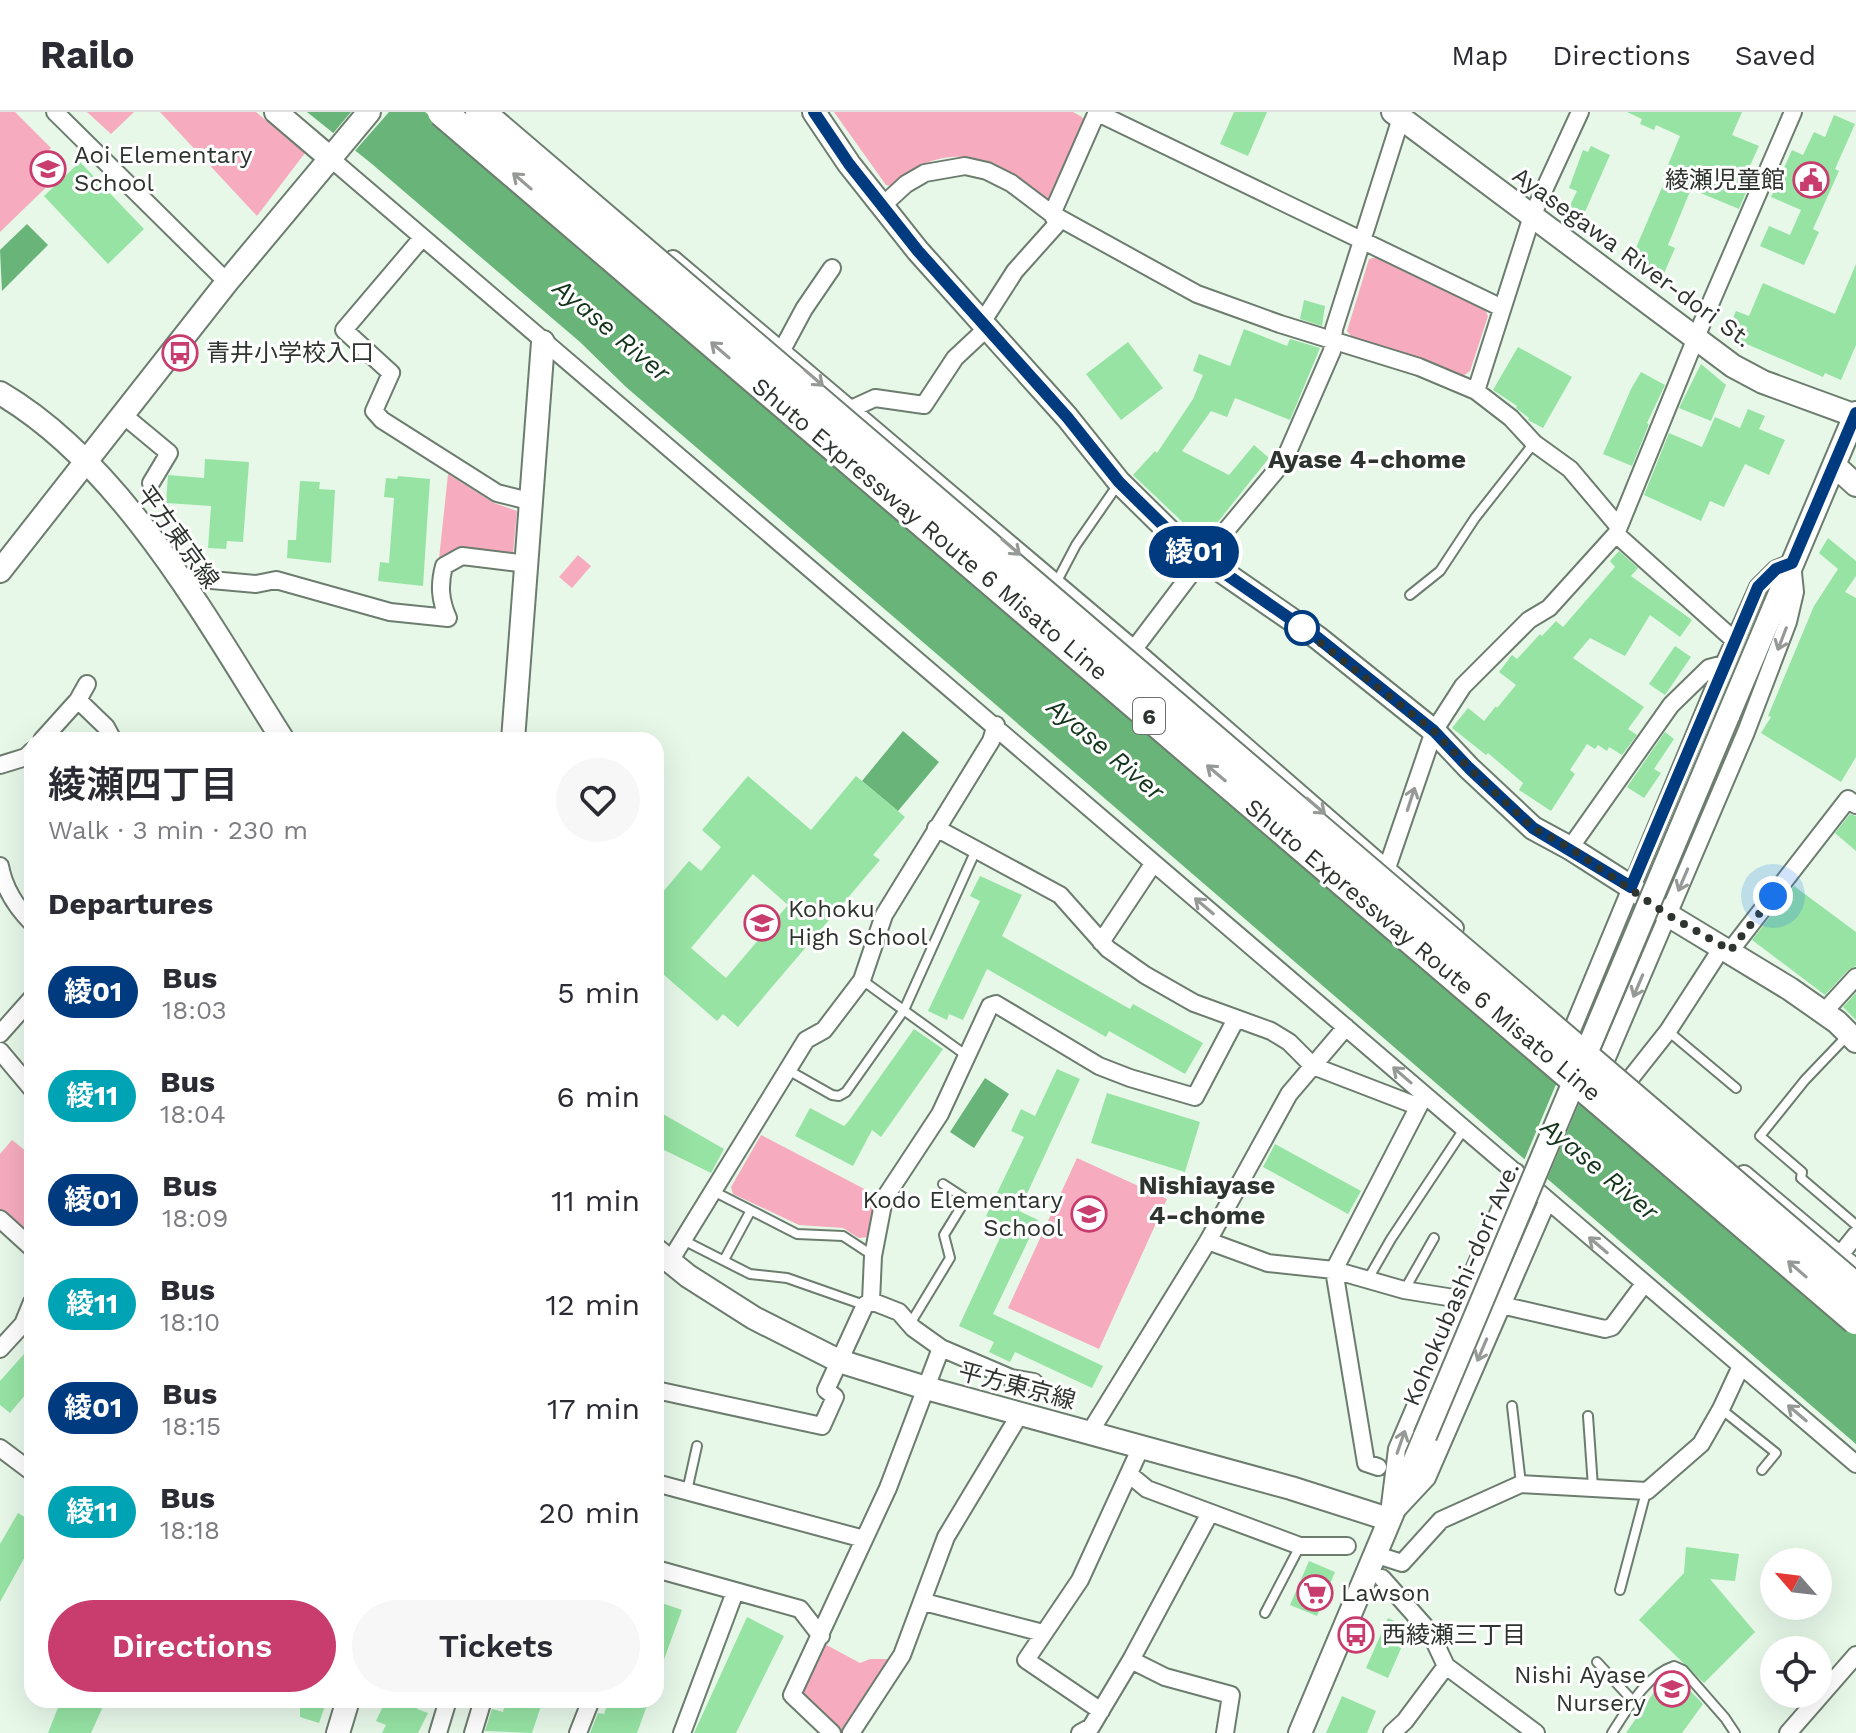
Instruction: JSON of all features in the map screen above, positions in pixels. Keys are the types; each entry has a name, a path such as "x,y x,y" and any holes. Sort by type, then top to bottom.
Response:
{"highway":[{"name":"Shuto Expressway Route 6 Misato Line","path":"442,112 1856,1320"},
{"name":"Shuto Expressway Route 6 Misato Line","path":"480,112 1856,1288"}],"street":[{"path":"55,112 227,282"},
{"path":"276,112 334,153 422,238 1346,1027 1421,1101 1465,1128 1547,1202 1856,1464"},
{"path":"0,571 227,282 369,112"},
{"path":"497,112 1134,649 1606,1060 1856,1268"},
{"path":"814,112 882,206 983,326 1067,417 1119,482 1181,543 1318,638 1434,731 1533,828 1631,887 1668,915 1726,948 1823,1013 1852,1037"},
{"path":"1052,214 1097,112 1502,308"},
{"path":"1476,391 1532,216 1580,112"},
{"path":"1387,868 1434,731 1463,686 1529,620 1549,608 1618,531 1793,112"},
{"path":"1134,649 1203,558 1284,461 1332,351 1334,329 1399,114"},
{"name":"Ayasegawa River-dori St.","path":"1399,114 1733,366 1763,382 1856,415"},
{"path":"882,206 906,184 925,173 965,166 987,171 1011,183 1052,214 1197,294 1280,324 1419,367 1476,391 1511,418 1534,443 1570,469 1618,531 1734,640"},
{"path":"851,409 875,398 924,405 955,358 983,326 1015,271 1057,224 1052,214"},
{"path":"422,238 344,330 391,373 374,411 382,420 497,493 533,502"},
{"path":"782,350 804,309 832,268"},
{"path":"514,732 543,342"},
{"name":"平方東京線","path":"0,393 42,419 86,460 178,577 278,732"},
{"path":"122,414 169,453 151,483"},
{"name":"Kohokubashi-dori Ave.","path":"1300,1733 1856,415"},
{"path":"1834,465 1856,485"},
{"path":"178,577 256,584 276,580 390,612 448,618 441,601 440,581 444,566 462,556 527,564"},
{"path":"1572,1030 1758,587 1776,569 1792,563 1795,592 1788,622 1746,732 1606,1060"},
{"path":"1570,848 1671,705 1709,668 1724,664"},
{"path":"49,732 78,700 87,684"},
{"path":"78,700 109,732"},
{"path":"664,1254 683,1240 806,1040 824,1030 862,980 884,915 991,741 996,725"},
{"path":"0,765 24,758"},
{"path":"1630,1079 1726,948 1848,799 1856,805"},
{"path":"936,828 1060,895 1101,942 1145,975 1194,1003 1261,1027 1289,1042 1313,1066 1421,1101"},
{"path":"1101,942 1153,864"},
{"path":"0,866 3,880 24,915"},
{"path":"1823,1013 1856,977"},
{"path":"664,1392 822,1426 835,1397 826,1390 868,1303 884,1199 940,1114 990,1006 996,1004 1099,1066 1195,1097 1236,1019"},
{"path":"3,1025 24,1005"},
{"path":"1090,1432 1208,1241 1289,1094 1346,1027"},
{"path":"0,1051 24,1080"},
{"path":"1378,1467 1366,1463 1334,1270 1421,1101"},
{"path":"1388,1519 1397,1449 1516,1172"},
{"path":"1388,1519 1427,1478 1547,1202"},
{"path":"1499,1212 1515,1203 1525,1205 1536,1218 1535,1227"},
{"path":"0,1219 24,1241"},
{"path":"1840,1255 1856,1235"},
{"path":"1208,1241 1268,1263 1334,1270 1404,1290 1460,1299"},
{"name":"平方東京線","path":"664,1256 699,1283 754,1318 839,1361 926,1388 1291,1488 1388,1519"},
{"path":"1501,1305 1605,1329 1612,1327 1644,1284"},
{"path":"868,1303 899,1312 909,1325 941,1348 1011,1378 1034,1382"},
{"path":"0,1349 24,1322"},
{"path":"832,1733 792,1695 888,1488 941,1348"},
{"path":"1374,1554 1402,1563 1441,1520 1521,1484 1647,1491 1701,1444 1741,1366"},
{"path":"851,1733 902,1655 946,1537 1020,1414"},
{"path":"1101,1711 1026,1660 1080,1580 1141,1447"},
{"path":"1,1452 24,1467"},
{"path":"1130,1475 1147,1489 1300,1546 1347,1546"},
{"path":"664,1485 864,1539"},
{"path":"1081,1733 1091,1727 1131,1660 1210,1513"},
{"path":"664,1571 800,1609 821,1636"},
{"path":"1382,1578 1430,1632 1446,1666 1536,1733"},
{"path":"682,1733 735,1592"},
{"path":"924,1602 1043,1633"},
{"path":"1788,1733 1856,1655"},
{"path":"1131,1660 1165,1677 1231,1695 1225,1733"},
{"path":"1392,1733 1405,1721 1446,1666"},
{"path":"338,1733 346,1708"},
{"path":"438,1733 446,1708"},
{"path":"473,1733 481,1708"},
{"path":"578,1733 588,1708"}],"lane":[{"path":"1410,595 1440,571 1475,518 1534,443"},
{"path":"1055,585 1076,545 1119,482"},
{"path":"788,1070 832,1095 839,1096 846,1092 904,1010 977,850"},
{"path":"862,980 968,1056"},
{"path":"1668,1031 1736,1088"},
{"path":"1852,1037 1805,1080 1760,1136 1802,1172 1801,1178 1856,1225"},
{"path":"1367,1281 1391,1239 1465,1128"},
{"path":"909,1325 950,1258 944,1235 966,1199 943,1184"},
{"path":"713,1191 797,1234 843,1236 873,1256"},
{"path":"724,1260 750,1212"},
{"path":"1404,1290 1434,1238"},
{"path":"683,1240 750,1274 787,1278 868,1303"},
{"path":"1512,1406 1521,1484"},
{"path":"1721,1409 1776,1453 1762,1470"},
{"path":"1588,1416 1593,1487"},
{"path":"687,1491 697,1446"},
{"path":"1620,1590 1647,1491"},
{"path":"1265,1613 1300,1546"},
{"path":"1597,1662 1633,1701"},
{"path":"1612,1733 1633,1701 1664,1669 1674,1666 1683,1670 1735,1733"}],"shaded area":[{"path":"0,112 15,112 51,148 44,155 61,173 0,232"},
{"path":"87,112 134,112 111,134"},
{"path":"160,112 256,112 305,153 257,216"},
{"path":"834,112 1073,112 1085,122 1051,197 1045,200 1007,172 970,158 951,157 931,161 891,186 886,185"},
{"path":"1376,257 1485,309 1488,316 1470,371 1463,376 1352,337 1347,331 1369,259"},
{"path":"448,474 494,503 517,511 513,554 472,549 439,559"},
{"path":"578,555 591,566 572,588 559,577"},
{"path":"761,1135 876,1195 868,1237 859,1238 843,1228 799,1225 733,1194 731,1187"},
{"path":"12,1140 24,1150 24,1236 0,1214 0,1154"},
{"path":"1077,1158 1167,1199 1099,1349 1008,1308"},
{"path":"821,1642 860,1663 870,1659 895,1659 849,1733 835,1733 794,1695"}],"water":[{"name":"Ayase River","path":"307,112 425,112 1856,1333 1856,1444 626,387 580,342"},
{"path":"27,224 48,245 2,291 0,250"},
{"path":"903,731 939,762 898,811 862,781"},
{"path":"985,1078 1009,1094 974,1148 950,1132"}],"pier":[{"path":"351,112 389,112 353,153 330,137"},
{"path":"1560,1075 1583,1094 1546,1182 1523,1163"}],"building":[{"path":"1234,112 1267,112 1248,156 1220,144"},
{"path":"1627,112 1742,112 1732,135 1759,146 1740,187 1747,190 1739,209 1691,189 1668,245 1675,248 1662,278 1629,264 1666,178 1663,177 1680,136 1656,125 1654,130 1640,124 1642,119"},
{"path":"1834,115 1855,124 1835,169 1839,171 1813,229 1819,232 1804,265 1760,246 1769,226 1790,235 1801,210 1771,197 1792,150 1803,155 1814,132 1825,137"},
{"path":"1591,146 1610,155 1581,221 1566,214 1577,191 1569,188 1583,150 1588,152"},
{"path":"80,162 144,229 108,264 44,196"},
{"path":"1856,264 1856,345 1841,380 1825,373 1823,377 1726,335 1736,311 1749,316 1763,283 1835,314"},
{"path":"1304,300 1325,306 1322,326 1300,319"},
{"path":"1244,329 1287,346 1290,339 1320,348 1290,420 1235,398 1227,417 1211,411 1182,451 1229,475 1254,445 1269,458 1205,538 1194,533 1133,475 1155,451 1157,453 1193,399 1203,375 1193,371 1199,354 1230,366"},
{"path":"1128,342 1163,388 1121,420 1086,374"},
{"path":"1518,347 1572,377 1543,428 1528,420 1517,406 1493,390"},
{"path":"1701,364 1726,385 1711,421 1679,408"},
{"path":"1641,372 1665,385 1632,466 1603,454"},
{"path":"1748,409 1765,416 1759,429 1785,440 1769,475 1745,464 1724,507 1710,501 1701,521 1644,495 1669,433 1702,447 1715,417 1740,428"},
{"path":"205,459 249,462 243,542 227,541 226,549 208,548 211,506 166,503 168,475 204,478"},
{"path":"398,476 430,479 423,586 378,581 380,562 389,563 394,498 384,497 386,478 397,479"},
{"path":"300,481 320,482 319,489 335,490 331,563 287,558 288,540 296,540"},
{"path":"1828,538 1856,561 1856,576 1845,592 1856,598 1856,757 1841,782 1761,733 1771,717 1768,716 1814,606 1838,569 1819,553"},
{"path":"1619,551 1638,568 1631,576 1692,620 1680,637 1650,615 1625,656 1590,638 1573,658 1644,707 1628,729 1637,735 1622,755 1609,747 1607,751 1598,745 1595,749 1587,744 1570,770 1575,774 1551,811 1519,790 1523,783 1452,728 1468,708 1484,721 1497,708 1516,685 1499,672 1512,655 1517,659 1556,621 1563,627 1615,567 1610,561"},
{"path":"1675,646 1691,657 1665,695 1649,684"},
{"path":"1665,732 1674,739 1654,769 1661,773 1644,798 1627,787"},
{"path":"748,776 811,830 856,776 905,817 873,855 880,860 738,1027 723,1014 717,1021 664,975 664,891 689,861 701,871 721,847 702,830","holes":["753,874 788,905 726,978 691,948"]},
{"path":"1850,814 1856,816 1856,851 1835,833"},
{"path":"980,876 1022,895 1002,936 1130,1009 1133,1004 1203,1043 1185,1074 1109,1031 1106,1037 987,969 963,1020 949,1014 947,1020 928,1011 980,901 970,896"},
{"path":"1794,886 1856,932 1856,966 1848,970 1825,995 1752,940"},
{"path":"1856,993 1856,1020 1843,1007"},
{"path":"914,1029 943,1049 881,1137 872,1130 853,1166 795,1136 810,1108 844,1126"},
{"path":"1057,1069 1080,1079 1019,1211 1038,1220 993,1314 1103,1366 1092,1388 1015,1352 1010,1362 989,1352 994,1342 959,1326 1006,1225 986,1216 1024,1137 1011,1131 1021,1109 1035,1116"},
{"path":"1107,1093 1200,1122 1185,1172 1091,1143"},
{"path":"664,1115 724,1149 711,1173 664,1150"},
{"path":"1275,1144 1361,1191 1348,1214 1263,1167"},
{"path":"24,1354 24,1396 10,1413 0,1405 0,1381"},
{"path":"18,1513 24,1517 24,1558 0,1602 0,1544"},
{"path":"1686,1547 1739,1554 1735,1581 1710,1579 1755,1632 1704,1683 1639,1620 1684,1573"},
{"path":"1309,1561 1335,1572 1317,1616 1290,1605"},
{"path":"664,1604 682,1610 664,1660"},
{"path":"747,1617 784,1636 736,1733 694,1733"},
{"path":"1388,1618 1410,1628 1388,1678 1366,1668"},
{"name":"Nishi Ayase Nursery","path":"1674,1674 1703,1704 1682,1733 1626,1733 1652,1695 1666,1678"},
{"path":"1342,1696 1376,1711 1367,1733 1326,1733"},
{"path":"58,1708 102,1708 91,1733 48,1733"},
{"path":"300,1708 324,1708 319,1723 300,1717"},
{"path":"382,1708 418,1708 428,1713 418,1733 382,1733 386,1725 376,1721"},
{"path":"504,1708 540,1708 532,1733 485,1731 492,1709 503,1712"},
{"path":"606,1708 646,1708 637,1733 590,1733 598,1713 604,1714"}],"bus line":[{"name":"綾01","path":"814,112 849,164 918,251 1067,417 1119,482 1181,543 1318,638 1434,731 1533,828 1631,887 1758,587 1776,569 1792,563 1856,413"}],"place":[{"name":"Aoi Elementary School","path":"48,169"},
{"name":"綾瀬児童館","path":"1811,180"},
{"name":"青井小学校入口","path":"180,353"},
{"name":"Kohoku High School","path":"762,923"},
{"name":"Kodo Elementary School","path":"1089,1214"},
{"name":"Lawson","path":"1315,1593"},
{"name":"西綾瀬三丁目","path":"1356,1635"},
{"name":"Nishi Ayase Nursery","path":"1672,1689"}],"district":[{"name":"Ayase 4-chome","path":"1367,459"},
{"name":"Nishiayase 4-chome","path":"1207,1200"}],"route":[{"path":"1302,628 1434,731 1533,828 1570,848 1668,915 1730,951 1773,896"}]}
